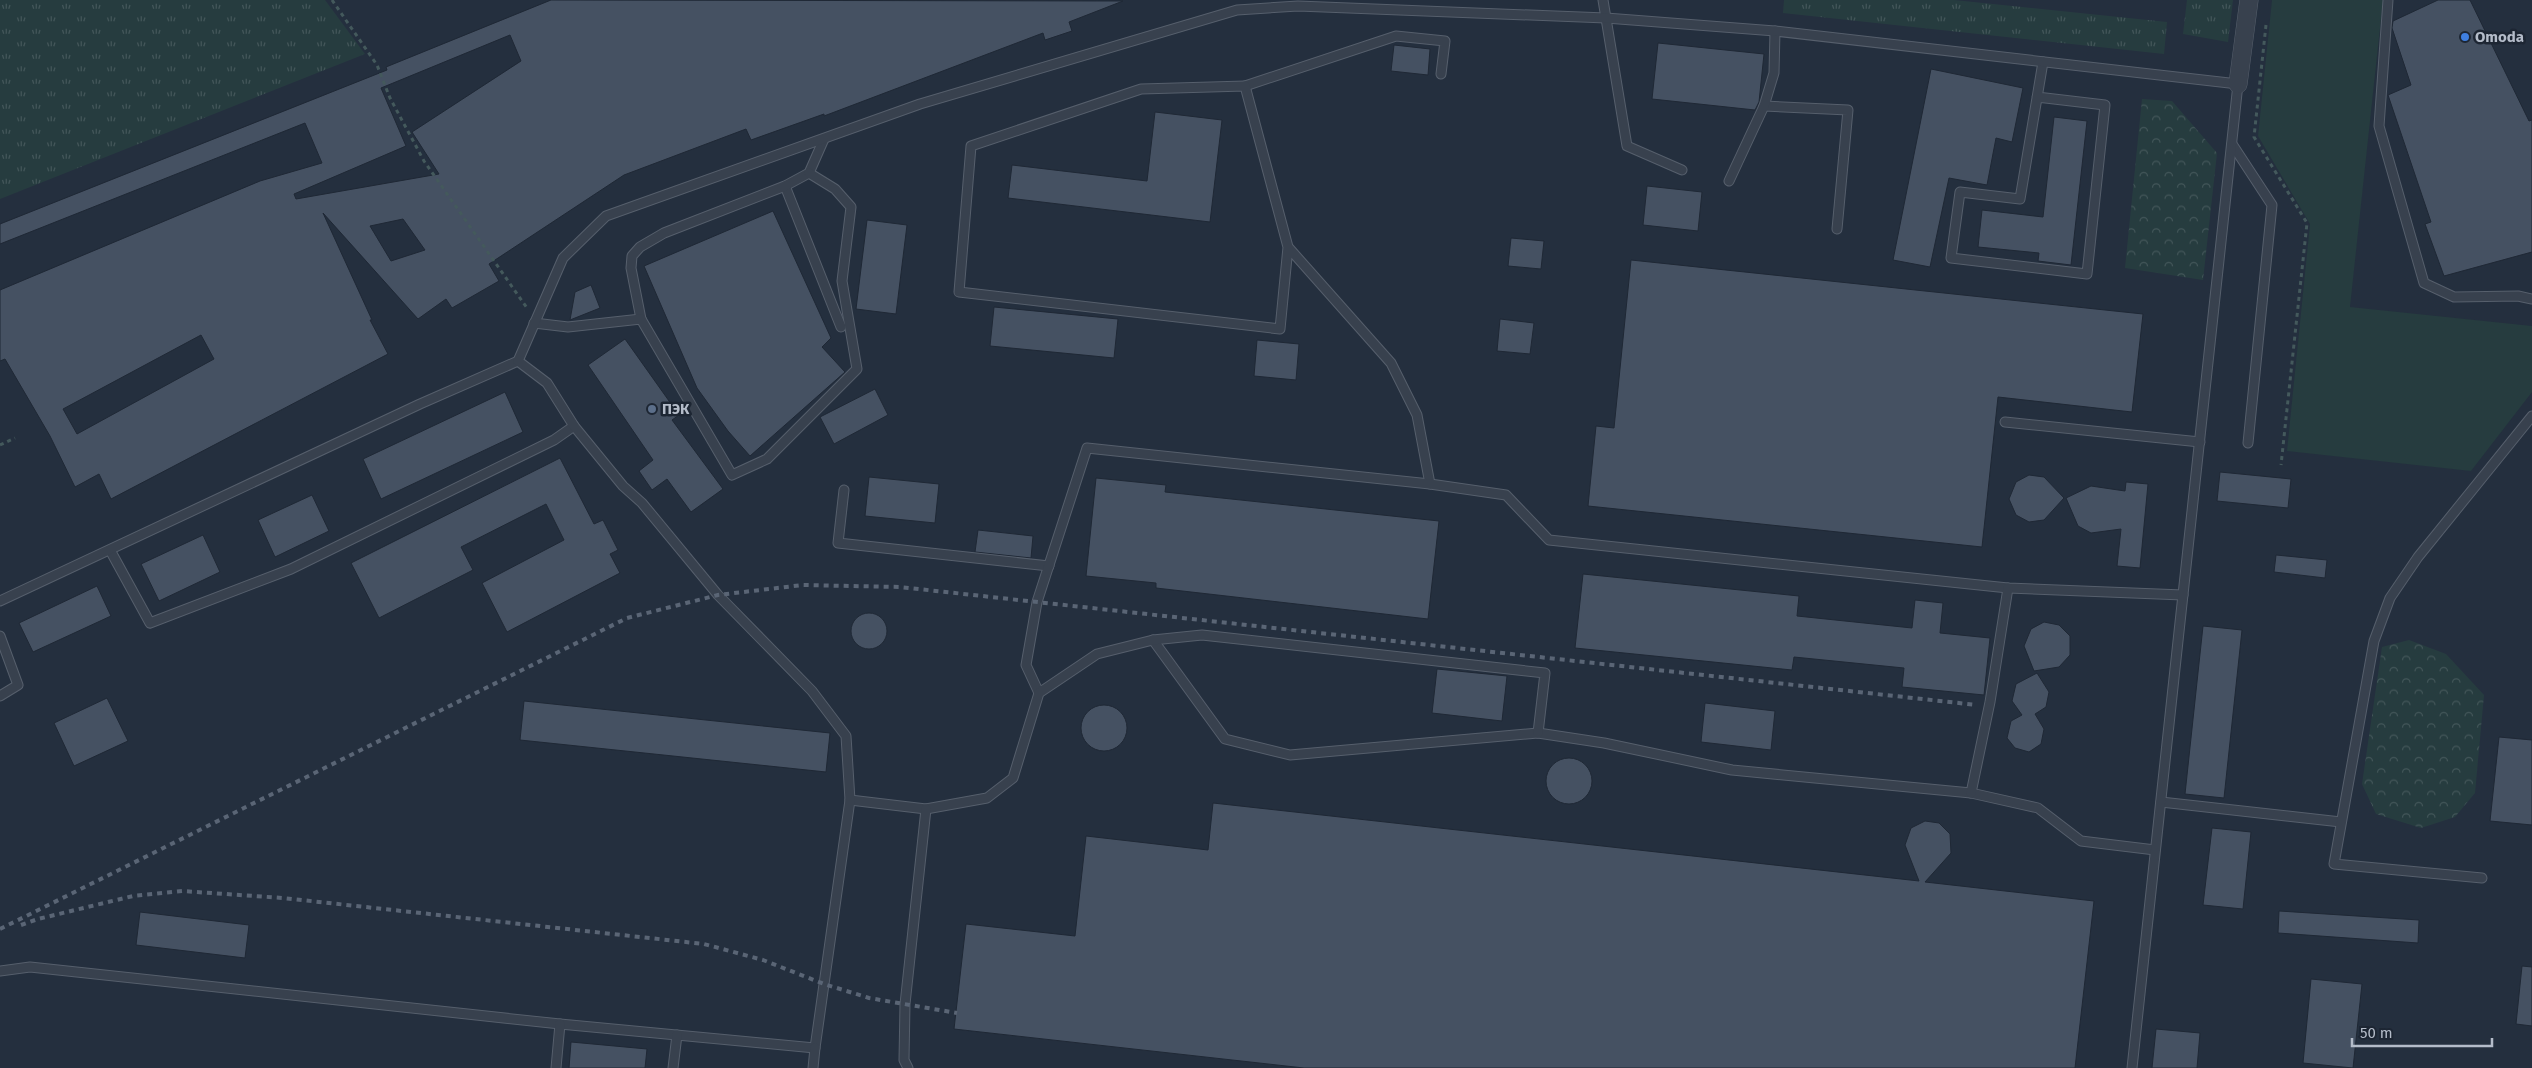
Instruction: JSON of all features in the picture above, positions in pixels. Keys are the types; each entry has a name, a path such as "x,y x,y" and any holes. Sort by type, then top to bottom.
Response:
{"street":[{"path":"2238,84 2249,0"}],"lane":[{"path":"1603,0 1627,146 1682,170"},
{"path":"2388,0 2378,126 2424,283 2454,297 2518,296 2532,300"},
{"path":"0,601 420,404 518,361 563,258 606,216 920,104 1236,10 1298,6 1606,18 1775,31 2238,84 2132,1068"},
{"path":"1729,181 1764,106 1774,73 1775,31"},
{"path":"1246,86 1288,247 1280,329 958,292 971,146 1142,89 1246,86 1396,36 1445,41 1441,74"},
{"path":"2037,97 2105,104 2087,274 1950,258 1960,192 2020,199 2037,97 2043,62"},
{"path":"1764,106 1848,110 1837,229"},
{"path":"809,173 835,189 851,208 842,281 858,368 767,459 732,475 641,319 631,268 632,256 640,247 664,233 785,186 809,173 824,138"},
{"path":"2232,144 2272,205 2248,443"},
{"path":"785,186 841,327"},
{"path":"1288,247 1391,363 1417,415 1430,484"},
{"path":"533,325 568,327 641,319"},
{"path":"518,361 547,383 574,426 623,486 642,503 718,595 812,691 846,736 850,800 813,1068"},
{"path":"2482,878 2334,864 2374,641 2390,598 2418,557 2532,416"},
{"path":"2006,422 2200,442"},
{"path":"110,550 150,623 291,569 554,440 574,426"},
{"path":"1039,694 1026,665 1037,602 1087,448 1430,484 1506,495 1549,540 2008,588 2183,595"},
{"path":"844,490 838,543 1049,566"},
{"path":"1971,793 1990,702 2008,588"},
{"path":"850,800 926,809 987,798 1013,778 1039,694 1098,654 1153,640 1202,635 1545,673 1538,734"},
{"path":"0,636 18,686 0,696"},
{"path":"1153,640 1225,740 1290,755 1538,734 1604,743 1732,770 1971,793 2038,808 2081,840 2156,850"},
{"path":"2161,802 2342,822"},
{"path":"908,1068 904,1060 905,1004 926,809"},
{"path":"0,971 30,967 560,1024 815,1048"},
{"path":"556,1068 560,1024"},
{"path":"673,1068 677,1035"}],"path":[{"path":"332,0 377,65 390,98 424,160 531,314 533,325"},
{"path":"0,445 15,438"}],"green space":[{"path":"0,0 325,0 365,54 0,199"},
{"path":"1784,0 1954,0 2167,22 2164,54 1783,13"},
{"path":"2187,0 2233,0 2228,42 2183,34"},
{"path":"2272,0 2383,0 2350,307 2532,326 2532,392 2471,471 2287,451 2310,224 2258,136"},
{"path":"2142,99 2172,101 2217,153 2203,280 2125,268"},
{"path":"2409,640 2446,654 2484,695 2475,793 2455,817 2421,828 2376,814 2362,784 2382,647"}],"building":[{"path":"551,0 1123,1 1069,22 1072,31 1045,40 1043,33 824,116 824,114 751,140 746,129 624,175 489,264 499,281 452,308 446,299 418,319 323,213 372,320 370,320 388,354 111,499 99,474 75,487 50,436 5,359 0,361 0,290 260,181 322,163 305,123 0,244 0,224 387,70 386,67","holes":["510,35 521,61 412,132 439,174 296,199 294,194 406,146 381,88","403,219 425,250 391,261 370,226","201,335 214,359 77,434 63,409"]},
{"path":"2438,0 2470,0 2529,121 2532,120 2532,252 2444,276 2425,224 2431,222 2388,95 2411,85 2392,28 2393,21"},
{"path":"1658,43 1764,54 1759,102 1755,110 1652,99"},
{"path":"1394,45 1430,49 1428,75 1391,71"},
{"path":"1931,69 2023,88 2012,142 1996,138 1987,185 1949,178 1930,267 1893,260"},
{"path":"1155,112 1222,120 1210,222 1008,198 1012,165 1147,181"},
{"path":"2054,117 2087,121 2071,265 2038,261 2039,253 1978,247 1982,210 2043,217"},
{"path":"1647,186 1702,192 1698,231 1643,225"},
{"path":"773,211 831,338 822,347 845,372 750,456 728,431 697,388 644,266"},
{"path":"867,220 907,225 896,314 856,309"},
{"path":"1511,238 1544,241 1541,269 1508,266"},
{"path":"1631,260 2143,314 2132,412 1998,397 1982,547 1588,506 1596,426 1614,428"},
{"path":"591,285 600,308 570,320 575,292"},
{"path":"994,307 1118,319 1114,358 990,346"},
{"path":"1500,319 1534,323 1530,354 1497,351"},
{"path":"625,339 679,415 672,420 723,489 691,512 667,479 652,490 639,471 653,460 588,365"},
{"path":"1257,340 1299,344 1296,380 1254,376"},
{"path":"875,389 888,415 834,444 820,417"},
{"path":"505,392 523,432 381,499 363,459"},
{"path":"560,458 594,524 603,520 618,550 610,554 620,573 507,632 482,583 564,540 546,504 461,547 473,570 379,618 351,563"},
{"path":"2220,472 2291,479 2288,508 2217,501"},
{"path":"2029,475 2044,477 2064,498 2044,520 2029,522 2016,515 2009,499 2016,482"},
{"path":"869,477 939,484 935,523 865,516"},
{"path":"1096,478 1166,485 1165,492 1439,521 1428,619 1156,588 1156,583 1086,576"},
{"path":"2126,482 2148,484 2140,568 2117,566 2121,529 2091,533 2078,526 2066,498 2091,486 2125,491"},
{"path":"312,495 329,531 275,557 258,520"},
{"path":"978,530 1033,536 1031,558 975,552"},
{"path":"203,535 220,572 159,601 141,564"},
{"path":"2276,555 2327,560 2325,578 2274,572"},
{"path":"1583,574 1799,596 1797,616 1912,628 1915,600 1943,603 1940,633 1990,638 1984,695 1902,687 1904,668 1794,657 1792,670 1575,648"},
{"path":"97,586 111,616 33,652 19,623"},
{"path":"869,613 876,614 882,618 886,624 886,638 882,644 876,648 869,649 862,648 856,644 852,638 851,631 852,624 856,618 862,614"},
{"path":"2044,622 2059,625 2070,636 2070,655 2059,667 2034,671 2024,646 2031,629"},
{"path":"2203,626 2242,630 2224,798 2185,794"},
{"path":"1437,669 1507,676 1502,721 1432,713"},
{"path":"2037,673 2049,692 2046,707 2035,714 2044,729 2041,744 2029,752 2015,748 2007,738 2011,721 2022,715 2012,701 2016,684"},
{"path":"107,698 128,741 74,766 54,723"},
{"path":"524,701 830,733 826,772 520,740"},
{"path":"1705,703 1775,711 1771,750 1701,742"},
{"path":"1099,705 1109,705 1123,715 1127,728 1123,741 1117,747 1109,751 1099,751 1085,741 1081,733 1081,723 1091,709"},
{"path":"2499,737 2532,740 2532,825 2490,821"},
{"path":"1564,758 1574,758 1588,768 1592,781 1588,794 1582,800 1574,804 1564,804 1550,794 1546,786 1546,776 1556,762"},
{"path":"1213,803 1919,881 1905,845 1911,828 1925,821 1939,823 1950,834 1951,853 1925,882 2094,901 2075,1068 1304,1068 954,1029 966,924 1075,936 1086,836 1208,850"},
{"path":"2212,828 2251,832 2243,909 2203,905"},
{"path":"2279,911 2419,920 2418,943 2278,933"},
{"path":"140,912 249,925 245,958 136,945"},
{"path":"2522,966 2532,967 2532,1026 2516,1024"},
{"path":"2311,979 2362,984 2353,1068 2303,1063"},
{"path":"2156,1029 2200,1033 2197,1068 2152,1068"},
{"path":"571,1042 647,1049 645,1068 569,1068"}],"railway":[{"path":"0,929 627,618 718,595 803,585 900,587 1977,705"},
{"path":"21,925 38,919 133,896 182,891 283,898 704,944 763,960 824,984 869,998 957,1013"}],"place":[{"name":"Omoda","path":"2465,37"},
{"name":"ПЭК","path":"652,409"}]}
